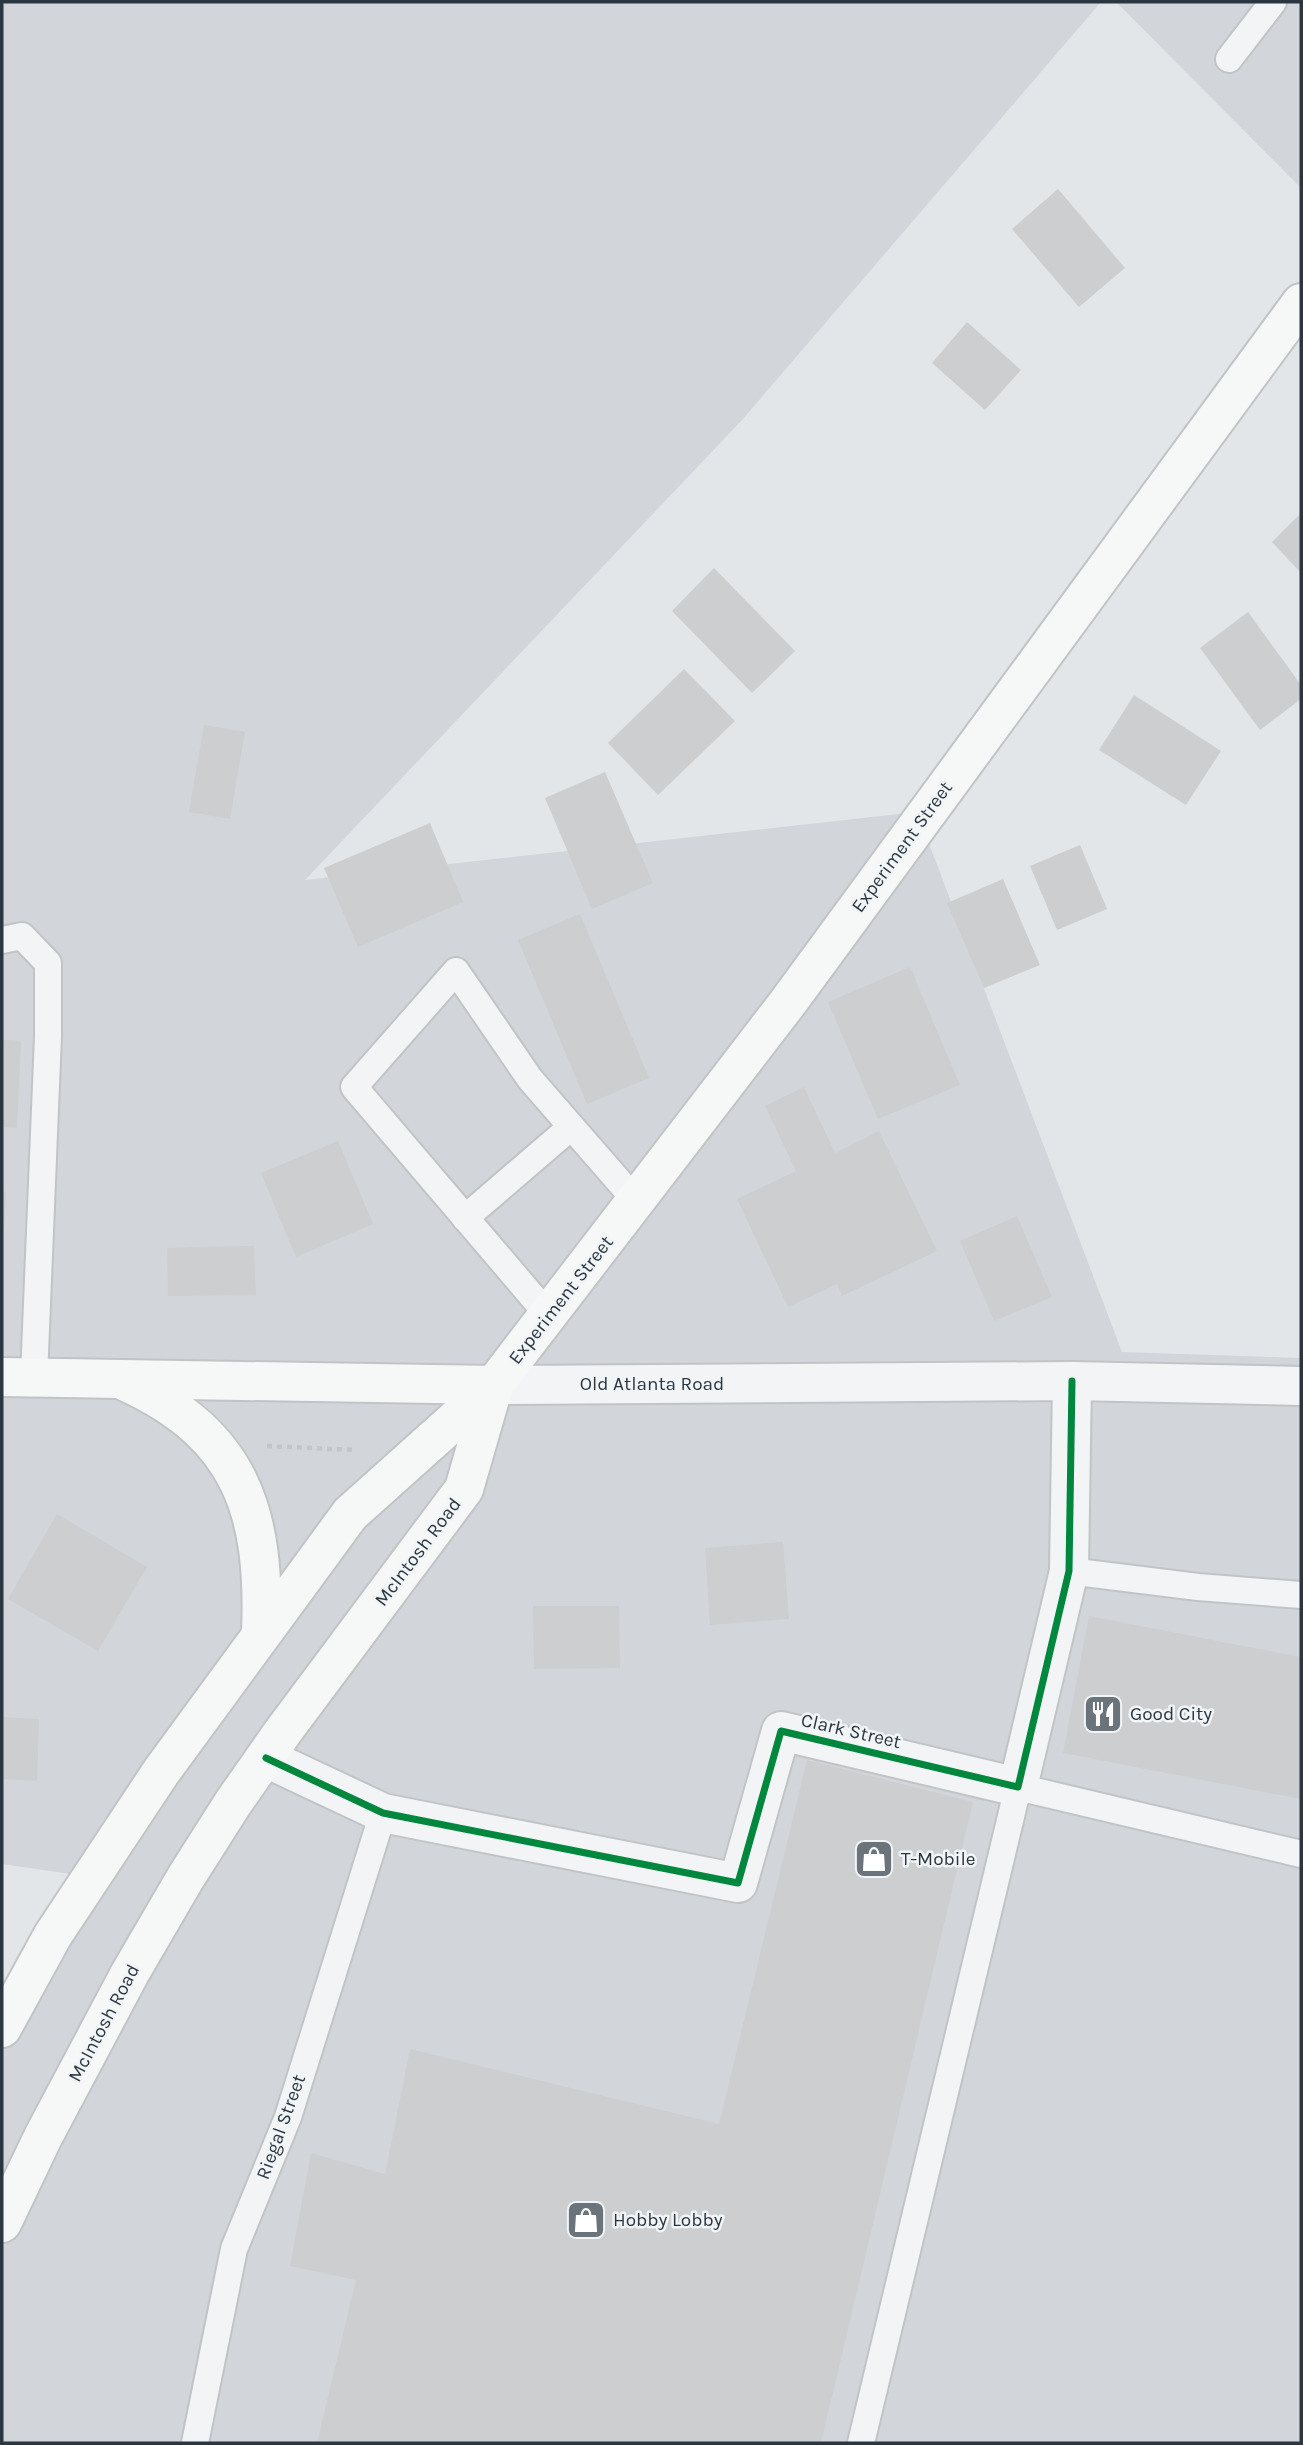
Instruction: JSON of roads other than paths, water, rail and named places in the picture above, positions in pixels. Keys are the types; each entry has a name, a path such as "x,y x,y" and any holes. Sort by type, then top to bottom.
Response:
{"main road":[{"name":"Experiment Street","path":"495,1385 789,1001 1301,303"},
{"name":"Old Atlanta Road","path":"18,1377 495,1385"},
{"path":"118,1379 179,1412 227,1458 246,1499 259,1543 263,1587 261,1634"},
{"path":"2,2028 60,1923 160,1772 350,1514 495,1385"},
{"name":"McIntosh Road","path":"2,2223 43,2137 130,1973 186,1877 233,1803 464,1489 495,1385"}],"street":[{"name":"Old Atlanta Road","path":"495,1385 1072,1381 1301,1386"},
{"path":"1018,1787 1069,1571 1072,1381"},
{"name":"Clark Street","path":"383,1813 737,1883 781,1731 1018,1787"},
{"path":"266,1758 383,1813"}],"lane":[{"path":"1229,59 1273,2"},
{"path":"2,940 22,936 48,964 48,1036 18,1377"},
{"path":"549,1316 354,1087 456,971 530,1079 637,1202"},
{"path":"465,1218 571,1127"},
{"path":"1069,1571 1198,1587 1301,1595"},
{"path":"861,2443 1018,1787 1301,1854"},
{"name":"Riegal Street","path":"195,2443 234,2249 288,2117 383,1813"}],"place":[{"name":"Good City","path":"1103,1714"},
{"name":"T-Mobile","path":"874,1859"},
{"name":"Hobby Lobby","path":"586,2220"}]}
